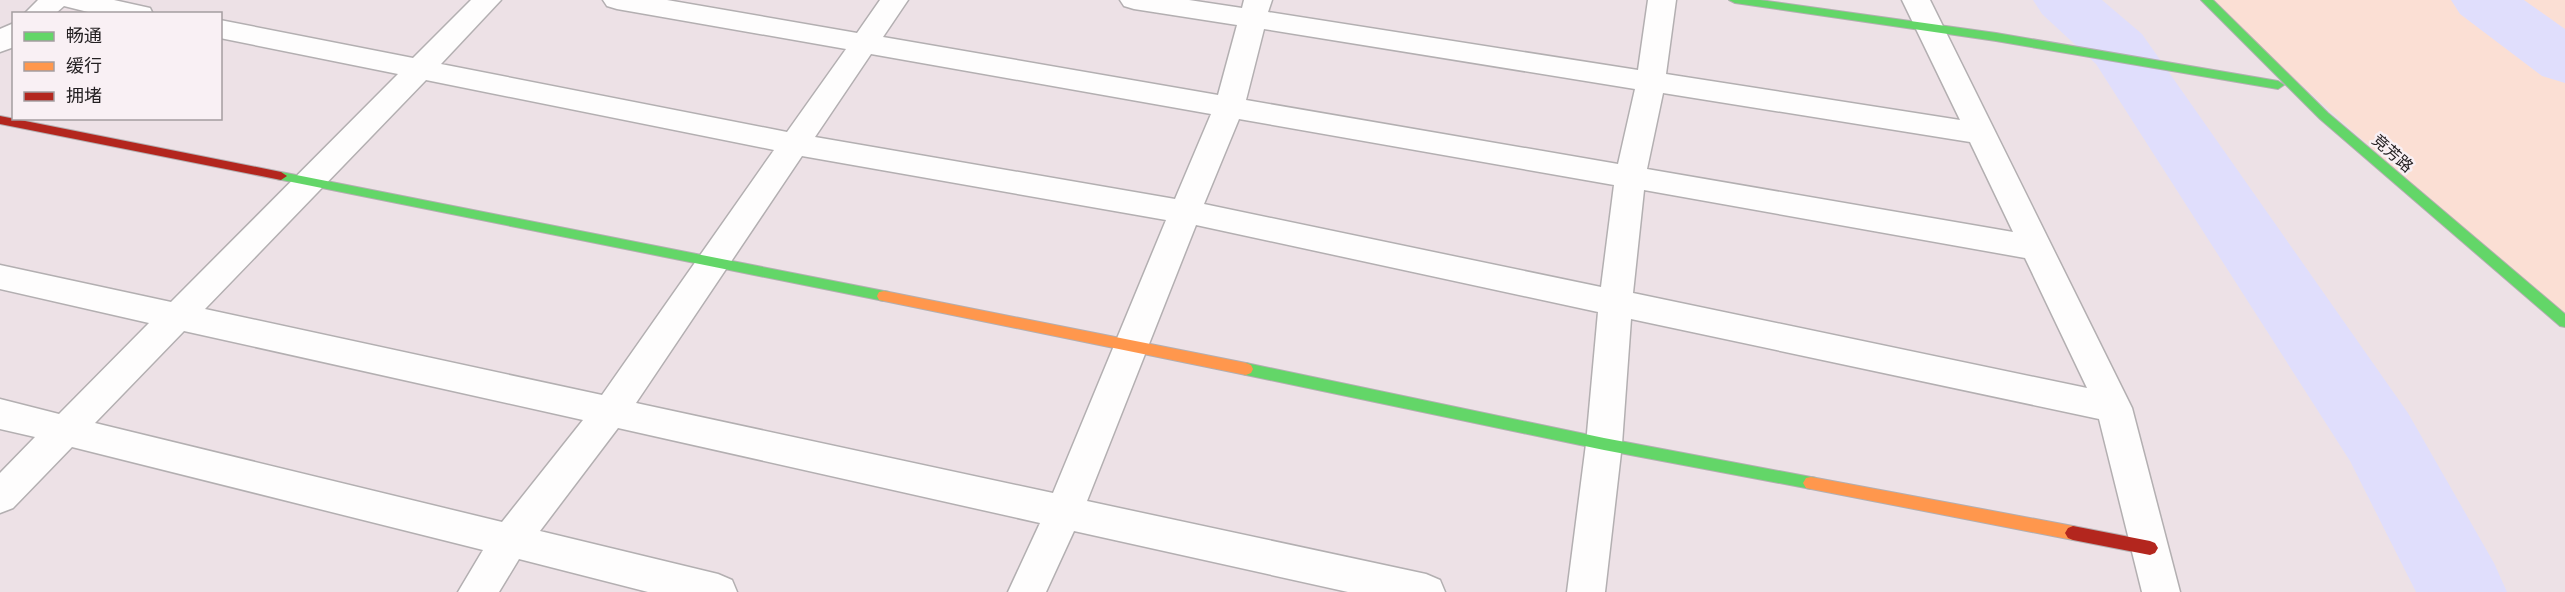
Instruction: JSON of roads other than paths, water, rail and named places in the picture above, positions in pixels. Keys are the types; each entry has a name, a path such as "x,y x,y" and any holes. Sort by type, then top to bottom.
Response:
{"street":[{"path":"40,12 55,0"},
{"path":"73,0 131,12"},
{"path":"0,497 487,0"},
{"path":"616,0 2037,248"},
{"path":"477,592 510,541 610,412 894,0"},
{"path":"1134,0 1255,10 1651,82 1983,134"},
{"path":"1586,592 1604,444 1615,303 1630,177 1651,82 1662,0"},
{"path":"1735,0 1924,14 1996,37 2278,85 2325,116"},
{"name":"竞芳路","path":"2207,0 2325,116 2565,322"},
{"path":"1027,592 1064,512 1130,345 1229,107 1255,10"},
{"path":"1924,14 2114,408 2161,592"},
{"path":"222,30 794,144 1187,212 2114,408"},
{"path":"0,120 1130,345 1604,444 2150,548"},
{"path":"0,277 1426,592"},
{"path":"0,414 718,592"}],"waterway":[{"path":"2064,0 2119,49 2379,437 2462,592"},
{"path":"2482,0 2565,61"}]}
